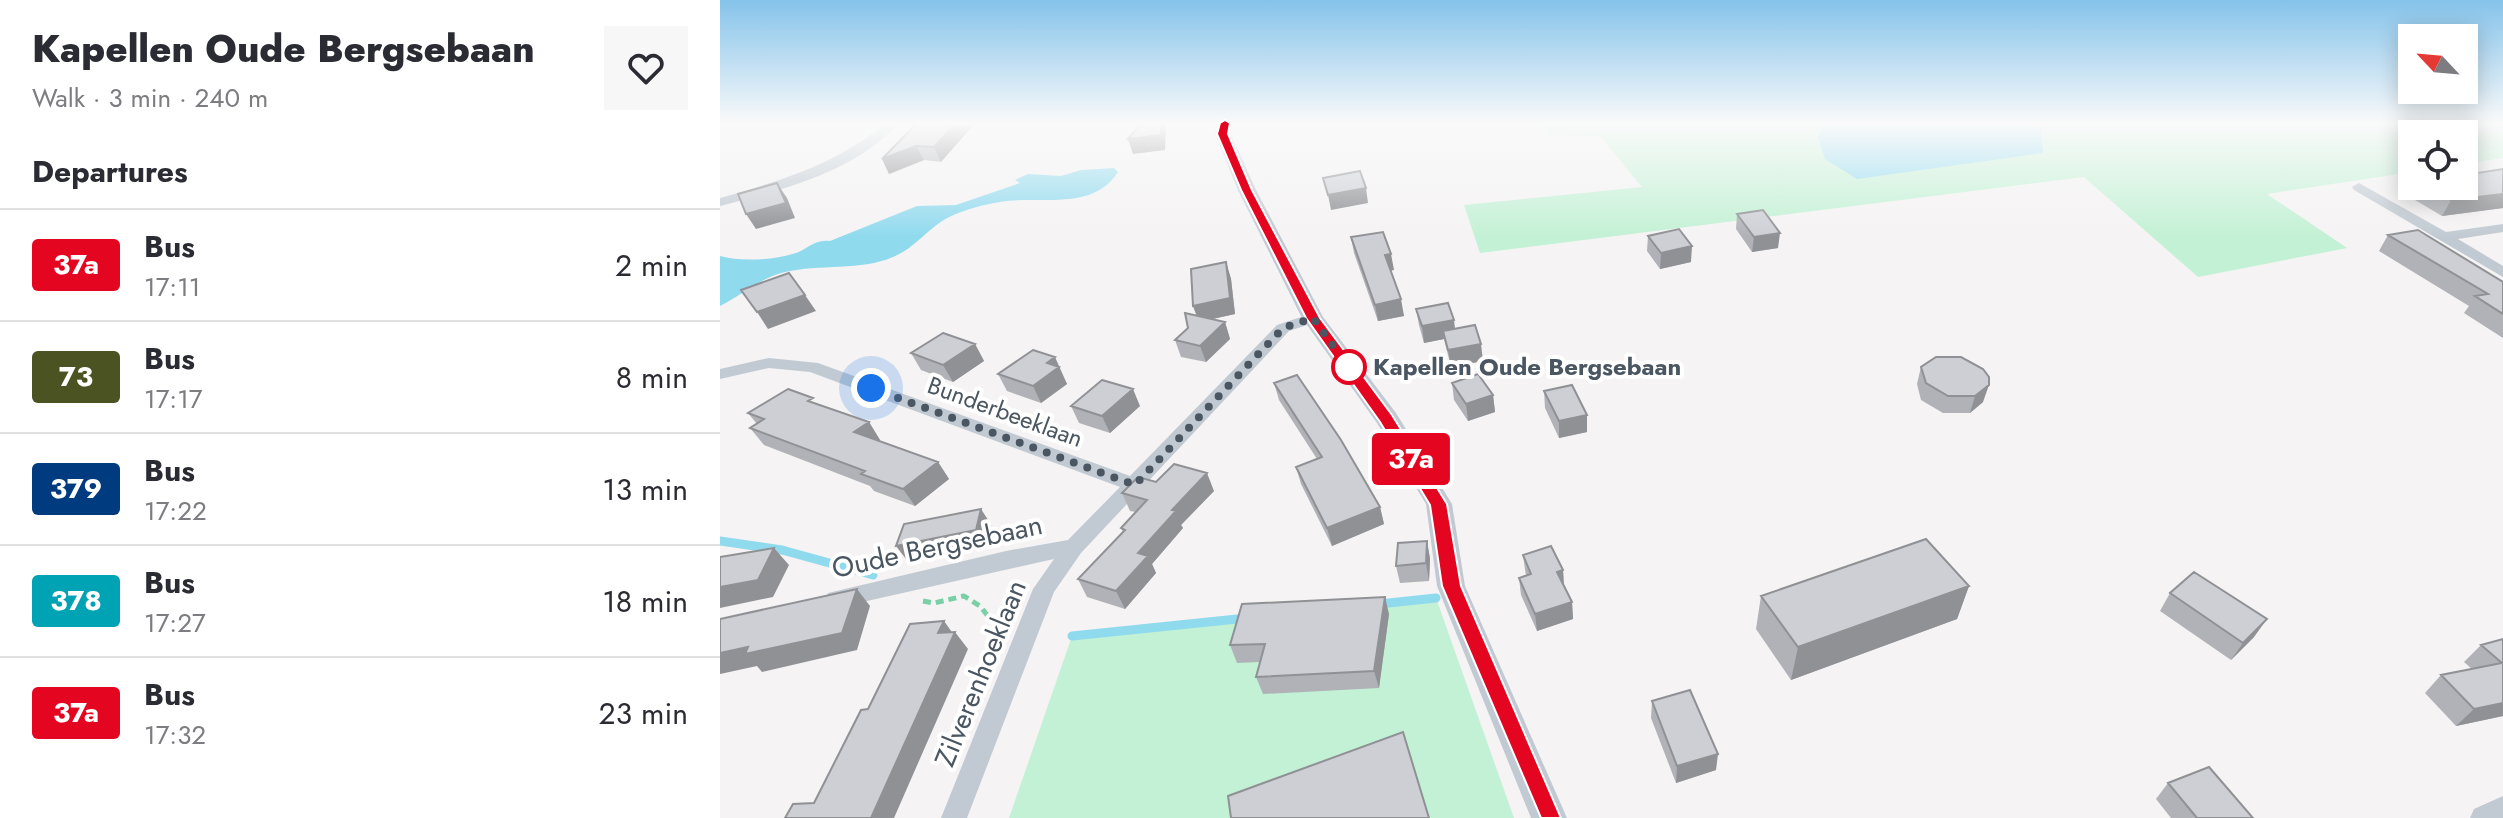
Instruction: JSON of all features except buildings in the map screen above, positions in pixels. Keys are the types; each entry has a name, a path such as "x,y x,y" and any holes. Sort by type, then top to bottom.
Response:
{"street":[{"path":"720,202 829,169 843,161"},
{"path":"1235,161 1313,318 1387,419 1439,504 1451,586 1549,818"},
{"path":"2359,187 2503,272"},
{"path":"2443,237 2503,228"},
{"path":"1135,485 1283,328 1313,318"},
{"name":"Bunderbeeklaan","path":"720,374 769,363 812,367 1135,485"},
{"name":"Zilverenhoeklaan","path":"954,818 1044,589 1074,547 1135,485"},
{"name":"Oude Bergsebaan","path":"813,604 1006,559 1074,547"},
{"path":"2483,818 2503,809"}],"path":[{"path":"920,600 931,603 960,595 977,600 991,620 1004,617 1031,622"}],"green space":[{"path":"1621,161 2398,161 2398,174 2267,194 2347,248 2198,277 2084,177 1480,253 1464,205 1642,187"},
{"path":"1436,598 1514,818 1009,818 1072,636"}],"water":[{"path":"1828,161 1985,161 1857,179"},
{"path":"1114,168 1118,172 1094,193 1064,199 1015,200 970,209 942,221 907,250 893,257 854,266 785,272 759,282 720,306 720,256 748,260 788,255 917,206 956,205 1020,183 1015,180 1028,174 1061,176 1081,170"}],"waterway":[{"path":"720,541 782,550 873,575"},
{"path":"1379,604 1436,598"},
{"path":"1072,636 1247,618"}],"bus line":[{"name":"37a","path":"1235,161 1313,318 1387,419 1439,504 1451,586 1549,818"}],"place":[{"name":"Kapellen Oude Bergsebaan","path":"1349,367"}],"route":[{"path":"871,388 1135,485 1283,328 1313,318 1356,377 1349,367"}]}
